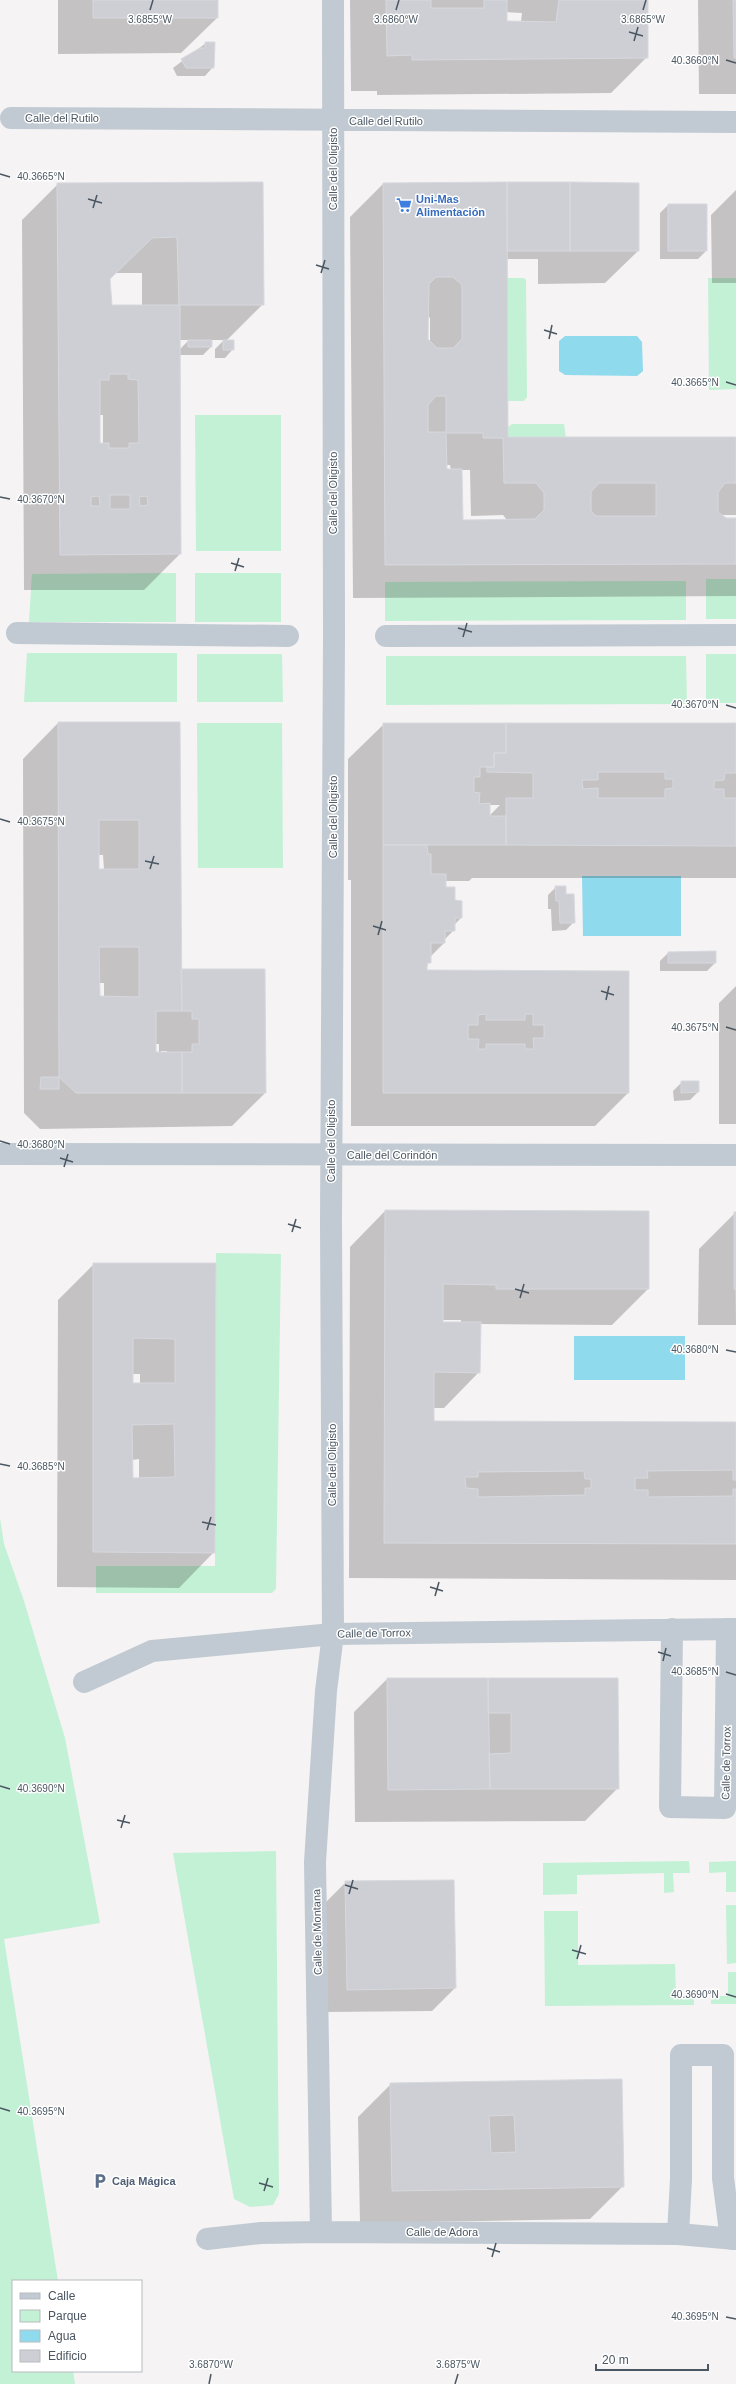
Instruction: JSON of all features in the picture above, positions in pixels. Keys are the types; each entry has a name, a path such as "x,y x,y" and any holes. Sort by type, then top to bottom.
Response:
{"street":[{"name":"Calle del Oligisto","path":"333,0 334,652 331,1154 333,1634"},
{"name":"Calle del Rutilo","path":"11,118 333,121 736,122"},
{"path":"17,633 288,636"},
{"path":"386,636 736,635"},
{"name":"Calle del Corindón","path":"0,1154 736,1155"},
{"name":"Calle de Torrox","path":"84,1682 152,1651 333,1634 672,1629 732,1629 725,1808 670,1807 672,1629"},
{"name":"Calle de Montana","path":"322,2232 315,1862 326,1691 333,1634"},
{"name":"Calle de Adora","path":"207,2239 261,2234 322,2232 678,2234 734,2239 723,2178 723,2055 681,2055 681,2179 678,2234"}],"green space":[{"path":"507,278 524,278 526,280 527,397 524,401 508,401"},
{"path":"708,278 736,278 736,389 709,390"},
{"path":"195,415 281,415 281,551 196,551"},
{"path":"512,424 564,424 566,438 508,437 508,427"},
{"path":"176,573 176,622 29,622 32,574"},
{"path":"195,573 281,573 281,622 195,622"},
{"path":"706,579 736,579 736,619 706,619"},
{"path":"686,581 686,620 385,621 385,582"},
{"path":"27,653 177,653 177,702 24,702"},
{"path":"197,654 282,654 283,702 197,702"},
{"path":"706,654 736,654 736,703 706,703"},
{"path":"386,656 686,656 687,704 386,705"},
{"path":"197,723 282,723 283,868 198,868"},
{"path":"216,1253 281,1254 276,1589 272,1593 96,1593 96,1566 215,1566"},
{"path":"0,1518 4,1544 24,1601 65,1738 100,1923 4,1939 58,2280 12,2280 12,2372 73,2372 75,2384 0,2384"},
{"path":"276,1851 279,2194 273,2205 250,2207 234,2199 173,1853"},
{"path":"689,1861 690,1873 673,1873 674,1892 664,1893 664,1873 577,1875 577,1894 543,1895 543,1863"},
{"path":"736,1861 736,1892 726,1892 726,1872 709,1873 709,1862"},
{"path":"726,1905 736,1905 736,1963 727,1964"},
{"path":"544,1911 578,1911 578,1965 675,1964 676,1996 694,1995 694,2005 545,2006"},
{"path":"728,1972 736,1972 736,2004 711,2004 711,1996 728,1996"}],"water":[{"path":"565,336 637,336 642,342 643,371 637,376 565,375 559,371 559,341"},
{"path":"582,876 681,876 681,936 583,936"},
{"path":"574,1336 685,1336 685,1380 574,1380"}],"building":[{"path":"93,0 218,0 218,18 93,18"},
{"path":"386,0 431,0 431,8 484,8 484,0 507,0 507,21 556,22 559,0 648,0 648,58 412,60 412,55 387,56"},
{"path":"733,0 736,0 736,58 734,58"},
{"path":"205,42 215,42 214,68 186,68 181,59 200,48 205,48"},
{"path":"263,182 264,305 180,305 181,554 60,555 57,183","holes":["177,237 179,305 112,305 110,279 152,238","109,374 128,374 128,379 138,380 139,443 129,443 129,448 109,448 109,443 100,443 100,380 109,380","110,495 130,495 130,509 110,509","99,496 100,506 91,506 91,497","147,496 148,505 140,506 139,497"]},
{"path":"507,182 508,437 736,437 736,483 725,483 718,492 718,512 726,518 736,518 736,564 385,565 383,183","holes":["436,277 453,277 462,285 462,339 453,348 437,348 428,339 429,284","436,396 446,396 446,432 428,432 428,405","446,433 483,433 483,438 503,438 504,483 536,483 544,493 544,510 535,519 463,520 462,469 447,469","599,483 656,483 656,516 596,516 591,511 591,492"]},
{"path":"507,182 570,182 570,251 507,251"},
{"path":"570,182 639,183 639,251 570,251"},
{"path":"668,204 707,204 707,251 668,251"},
{"path":"188,340 212,340 212,347 188,347"},
{"path":"223,340 234,340 234,350 223,350"},
{"path":"58,722 180,722 182,1011 156,1011 156,1052 182,1052 182,1093 76,1093 59,1077","holes":["99,820 139,820 139,869 99,869","99,947 139,947 139,997 100,996"]},
{"path":"383,723 506,723 506,753 494,753 494,767 480,767 480,777 474,777 474,792 480,793 479,804 490,803 490,816 506,816 506,845 383,845"},
{"path":"506,723 736,723 736,773 725,773 724,780 714,781 714,789 724,789 724,798 736,798 736,846 506,845 506,798 533,798 533,773 487,772 487,767 494,767 494,753 506,753","holes":["598,772 665,772 665,779 673,779 673,788 665,789 665,798 598,798 598,788 583,789 582,780 598,780"]},
{"path":"383,845 427,845 428,854 431,854 431,874 446,874 446,887 455,887 455,900 462,901 462,918 455,918 455,931 445,931 445,943 431,943 431,963 427,963 427,970 629,971 629,1093 383,1093","holes":["486,1014 486,1020 525,1020 525,1014 533,1014 533,1025 544,1025 544,1038 533,1038 534,1049 525,1049 525,1044 486,1044 486,1049 478,1049 479,1039 468,1039 468,1025 478,1025 478,1015"]},
{"path":"555,886 566,886 566,894 574,894 575,923 560,923 559,901 556,901"},
{"path":"716,951 716,963 668,963 668,952"},
{"path":"181,969 265,969 266,1093 182,1093 182,1052 192,1052 192,1044 199,1044 199,1019 192,1019 192,1011 182,1011"},
{"path":"41,1077 59,1077 59,1089 40,1089"},
{"path":"681,1081 699,1081 699,1092 681,1093"},
{"path":"385,1210 649,1211 649,1289 496,1289 496,1285 443,1284 443,1322 481,1322 480,1373 434,1372 434,1421 736,1422 736,1480 733,1480 733,1470 647,1471 648,1478 635,1478 635,1490 648,1490 648,1497 733,1496 733,1489 736,1489 736,1544 384,1543","holes":["584,1471 585,1479 591,1479 591,1488 585,1488 585,1495 478,1497 478,1489 466,1488 465,1477 478,1477 478,1472"]},
{"path":"734,1212 736,1212 736,1289 734,1289"},
{"path":"93,1263 216,1263 215,1553 93,1552","holes":["133,1338 175,1339 175,1383 133,1383","174,1424 175,1477 133,1478 132,1425"]},
{"path":"387,1678 488,1678 490,1789 388,1790"},
{"path":"488,1678 618,1678 619,1789 490,1789 489,1754 511,1753 511,1713 488,1713"},
{"path":"454,1880 456,1988 347,1990 345,1881"},
{"path":"622,2079 624,2187 392,2191 390,2083","holes":["514,2115 516,2152 491,2153 489,2116"]}],"place":[{"name":"Uni-Mas Alimentación","path":"404,205"},
{"name":"Caja Mágica","path":"100,2181"}]}
